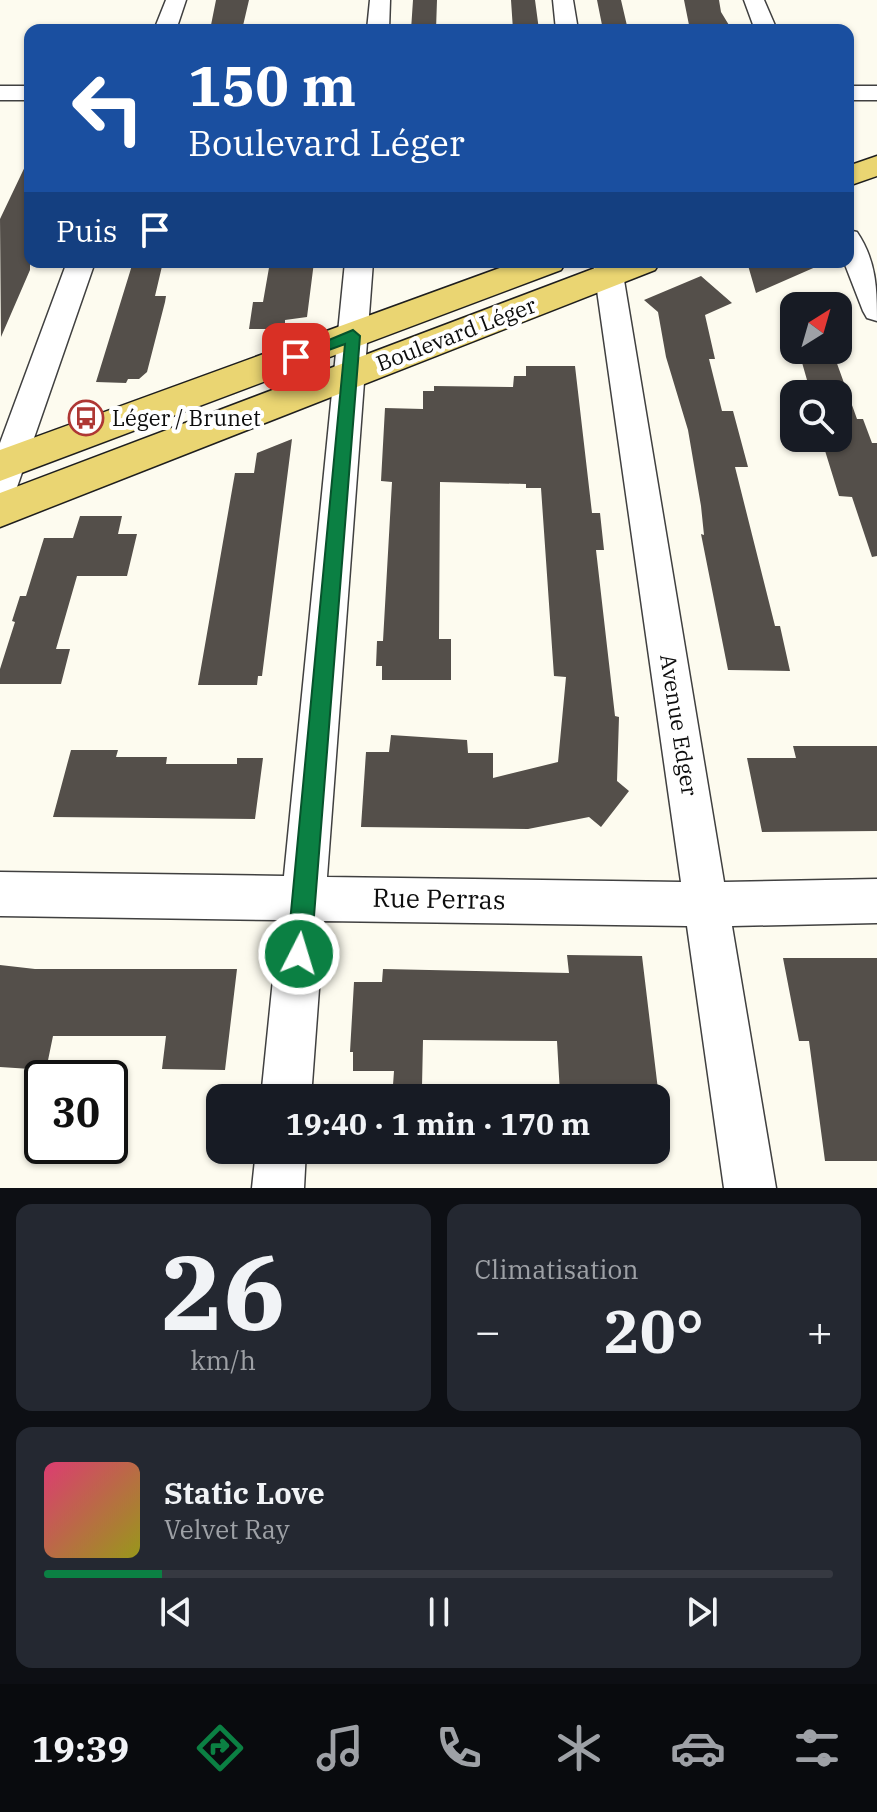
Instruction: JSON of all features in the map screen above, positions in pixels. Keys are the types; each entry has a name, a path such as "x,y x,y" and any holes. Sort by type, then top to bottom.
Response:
{"main road":[{"path":"854,175 877,165"},
{"name":"Boulevard Léger","path":"3,472 533,268"},
{"name":"Boulevard Léger","path":"0,510 616,268"}],"street":[{"path":"167,24 176,0"},
{"path":"378,24 380,0"},
{"path":"563,0 566,24"},
{"path":"754,0 764,24"},
{"path":"0,93 24,93"},
{"path":"854,93 877,93"},
{"path":"854,253 877,311"},
{"path":"3,472 79,268"},
{"path":"287,1084 359,268"},
{"name":"Avenue Edger","path":"619,268 707,904 750,1188"},
{"name":"Rue Perras","path":"0,894 707,904 877,901"},
{"path":"278,1188 280,1164"}],"building":[{"path":"216,0 249,0 243,24 211,24"},
{"path":"413,0 437,0 436,24 411,24"},
{"path":"511,0 535,0 538,24 513,24"},
{"path":"597,0 621,0 627,24 602,24"},
{"path":"684,0 719,0 721,12 728,24 689,24"},
{"path":"24,169 24,268 30,270 1,337 0,219"},
{"path":"131,268 162,268 155,296 166,296 147,372 139,379 128,379 126,383 96,382"},
{"path":"269,268 313,268 307,317 285,320 285,326 276,326 275,329 249,329 253,302 263,302"},
{"path":"749,268 813,268 756,293"},
{"path":"701,276 732,303 705,315 715,359 709,359 722,411 733,411 748,467 735,467 775,626 780,626 790,671 728,670 701,534 704,535 701,506 688,430 666,357 658,312 644,300"},
{"path":"802,364 837,364 843,380 807,380"},
{"path":"526,366 575,366 592,513 600,513 604,550 596,550 615,716 619,717 617,781 629,791 601,827 589,817 528,829 361,827 366,752 389,752 391,735 467,740 468,753 493,753 493,778 558,762 566,677 554,676 541,488 526,488 526,484 440,482 439,639 451,639 451,680 382,680 382,666 376,666 377,641 383,641 392,482 381,481 385,408 423,409 423,391 434,391 434,386 513,387 514,376 526,376"},
{"path":"852,405 857,419 863,419 872,443 877,443 877,556 872,557 852,497 839,496 825,452 852,452"},
{"path":"292,439 262,676 258,676 257,685 198,685 235,473 254,473 257,453"},
{"path":"80,516 122,516 118,534 137,534 127,576 77,576 56,649 70,649 61,684 0,684 0,669 15,622 12,621 20,596 26,596 44,538 73,538"},
{"path":"793,746 877,746 877,831 762,832 747,758 796,758"},
{"path":"71,750 118,750 116,757 167,757 166,764 237,764 237,758 263,758 255,819 53,817"},
{"path":"567,955 642,956 657,1084 559,1084 557,1041 423,1040 422,1084 393,1084 394,1071 353,1071 353,1052 350,1052 354,982 382,982 383,969 569,973"},
{"path":"783,958 877,958 877,1161 825,1161 809,1041 799,1041"},
{"path":"0,965 35,969 237,969 225,1070 162,1069 166,1036 53,1036 48,1060 24,1060 24,1069 0,1067"}],"place":[{"name":"Léger / Brunet","path":"86,418"}],"route":[{"path":"296,357 353,336 299,954"}]}
